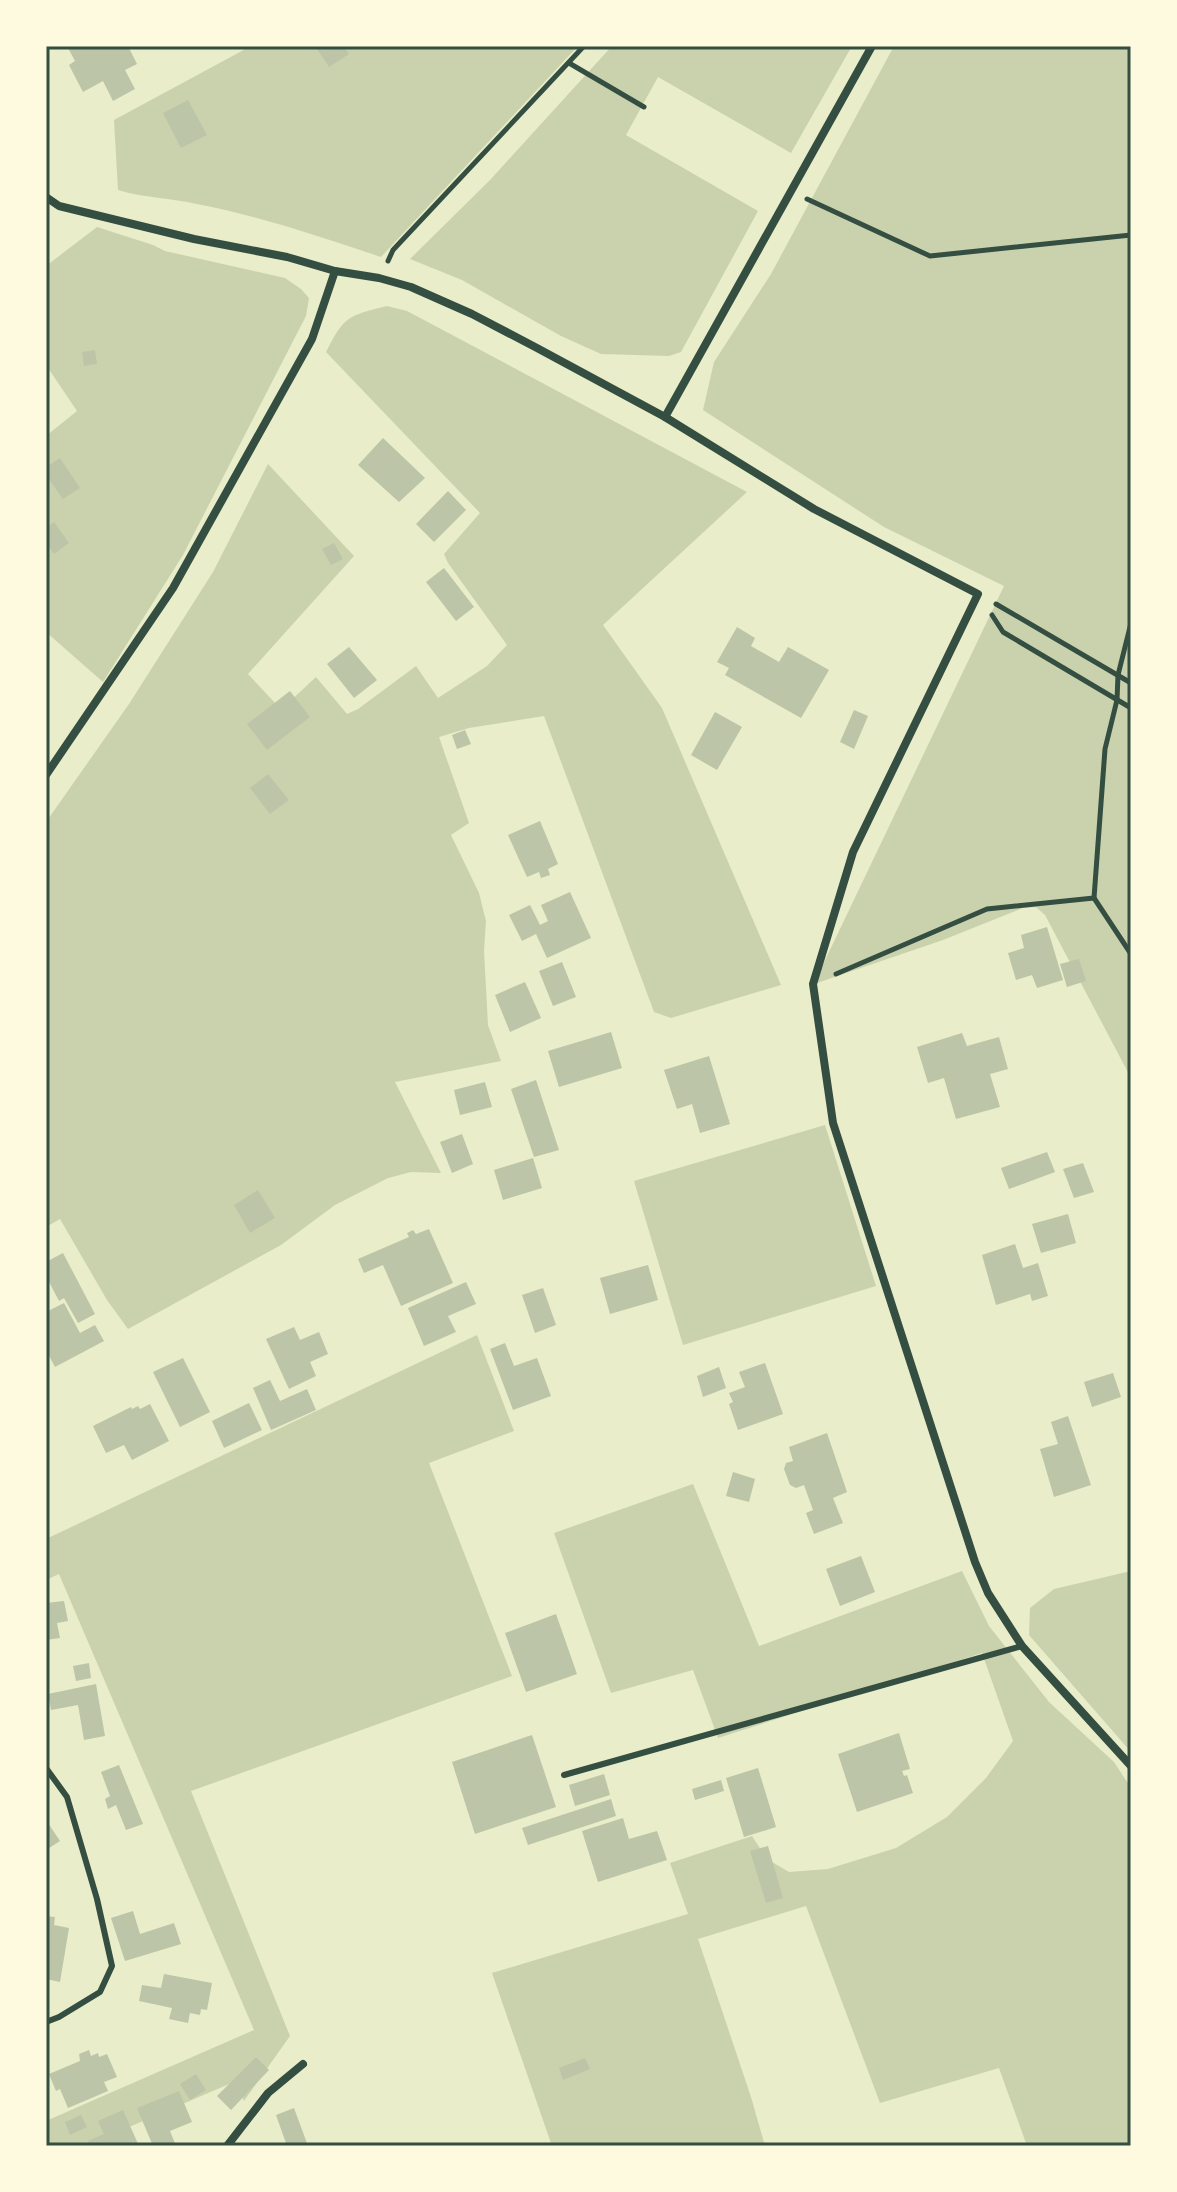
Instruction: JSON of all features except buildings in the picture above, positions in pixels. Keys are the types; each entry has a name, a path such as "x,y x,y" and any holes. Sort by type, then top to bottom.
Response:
{"street":[{"path":"665,417 872,46"},
{"path":"46,197 59,206 411,287 472,314 665,417 814,509 978,594 853,852 813,984 833,1123 975,1562 988,1593 1022,1646 1131,1766"},
{"path":"46,775 173,588 312,339 335,271"},
{"path":"227,2146 268,2093 303,2064"}],"lane":[{"path":"564,1775 1022,1646"},
{"path":"46,1768 67,1797 97,1899 112,1966 100,1992 46,2022"}],"path":[{"path":"379,278 393,250 584,46"},
{"path":"569,63 644,107"},
{"path":"791,192 930,256 1131,235"},
{"path":"978,594 1131,683"},
{"path":"978,594 1003,632 1131,708"},
{"path":"1131,623 1105,749 1094,898 1131,954"},
{"path":"813,984 987,909 1094,898"}],"green space":[{"path":"251,46 578,46 381,257 243,215 118,190 114,120"},
{"path":"612,46 852,46 791,153 658,77 626,135 758,211 681,352 669,356 601,354 561,336 462,280 410,259 491,179"},
{"path":"894,46 1131,46 1131,1078 1045,915 1036,907 1023,908 943,940 817,983 817,977 1004,586 884,527 703,410 714,362 771,274"},
{"path":"97,227 165,251 285,278 309,298 306,316 183,555 103,682 46,632 46,436 77,411 46,365 46,266"},
{"path":"387,306 407,311 747,492 603,625 662,708 781,985 671,1018 654,1012 544,716 469,728 439,737 469,823 451,835 479,893 486,921 484,951 488,1025 501,1061 395,1082 441,1173 411,1172 388,1178 335,1205 281,1245 128,1329 107,1300 60,1219 46,1227 46,822 129,704 213,572 268,464 354,556 248,674 276,704 286,705 316,677 347,714 416,666 438,698 487,666 507,645 444,554 480,513 326,352 349,319"},
{"path":"825,1125 876,1286 683,1345 634,1181"},
{"path":"477,1335 514,1431 429,1463 512,1676 191,1791 290,2036 244,2101 236,2081 85,2146 46,2146 46,2121 254,2030 59,1574 46,1580 46,1539"},
{"path":"693,1484 759,1646 962,1571 989,1626 1049,1702 1114,1762 1131,1788 1131,2146 1027,2146 999,2068 880,2103 806,1906 698,1939 765,2146 552,2146 492,1973 688,1914 670,1863 752,1836 767,1859 789,1872 828,1869 896,1848 947,1817 986,1778 1013,1741 982,1653 718,1738 693,1670 611,1693 554,1533"},
{"path":"1131,1571 1131,1752 1029,1635 1030,1608 1054,1589"}]}
